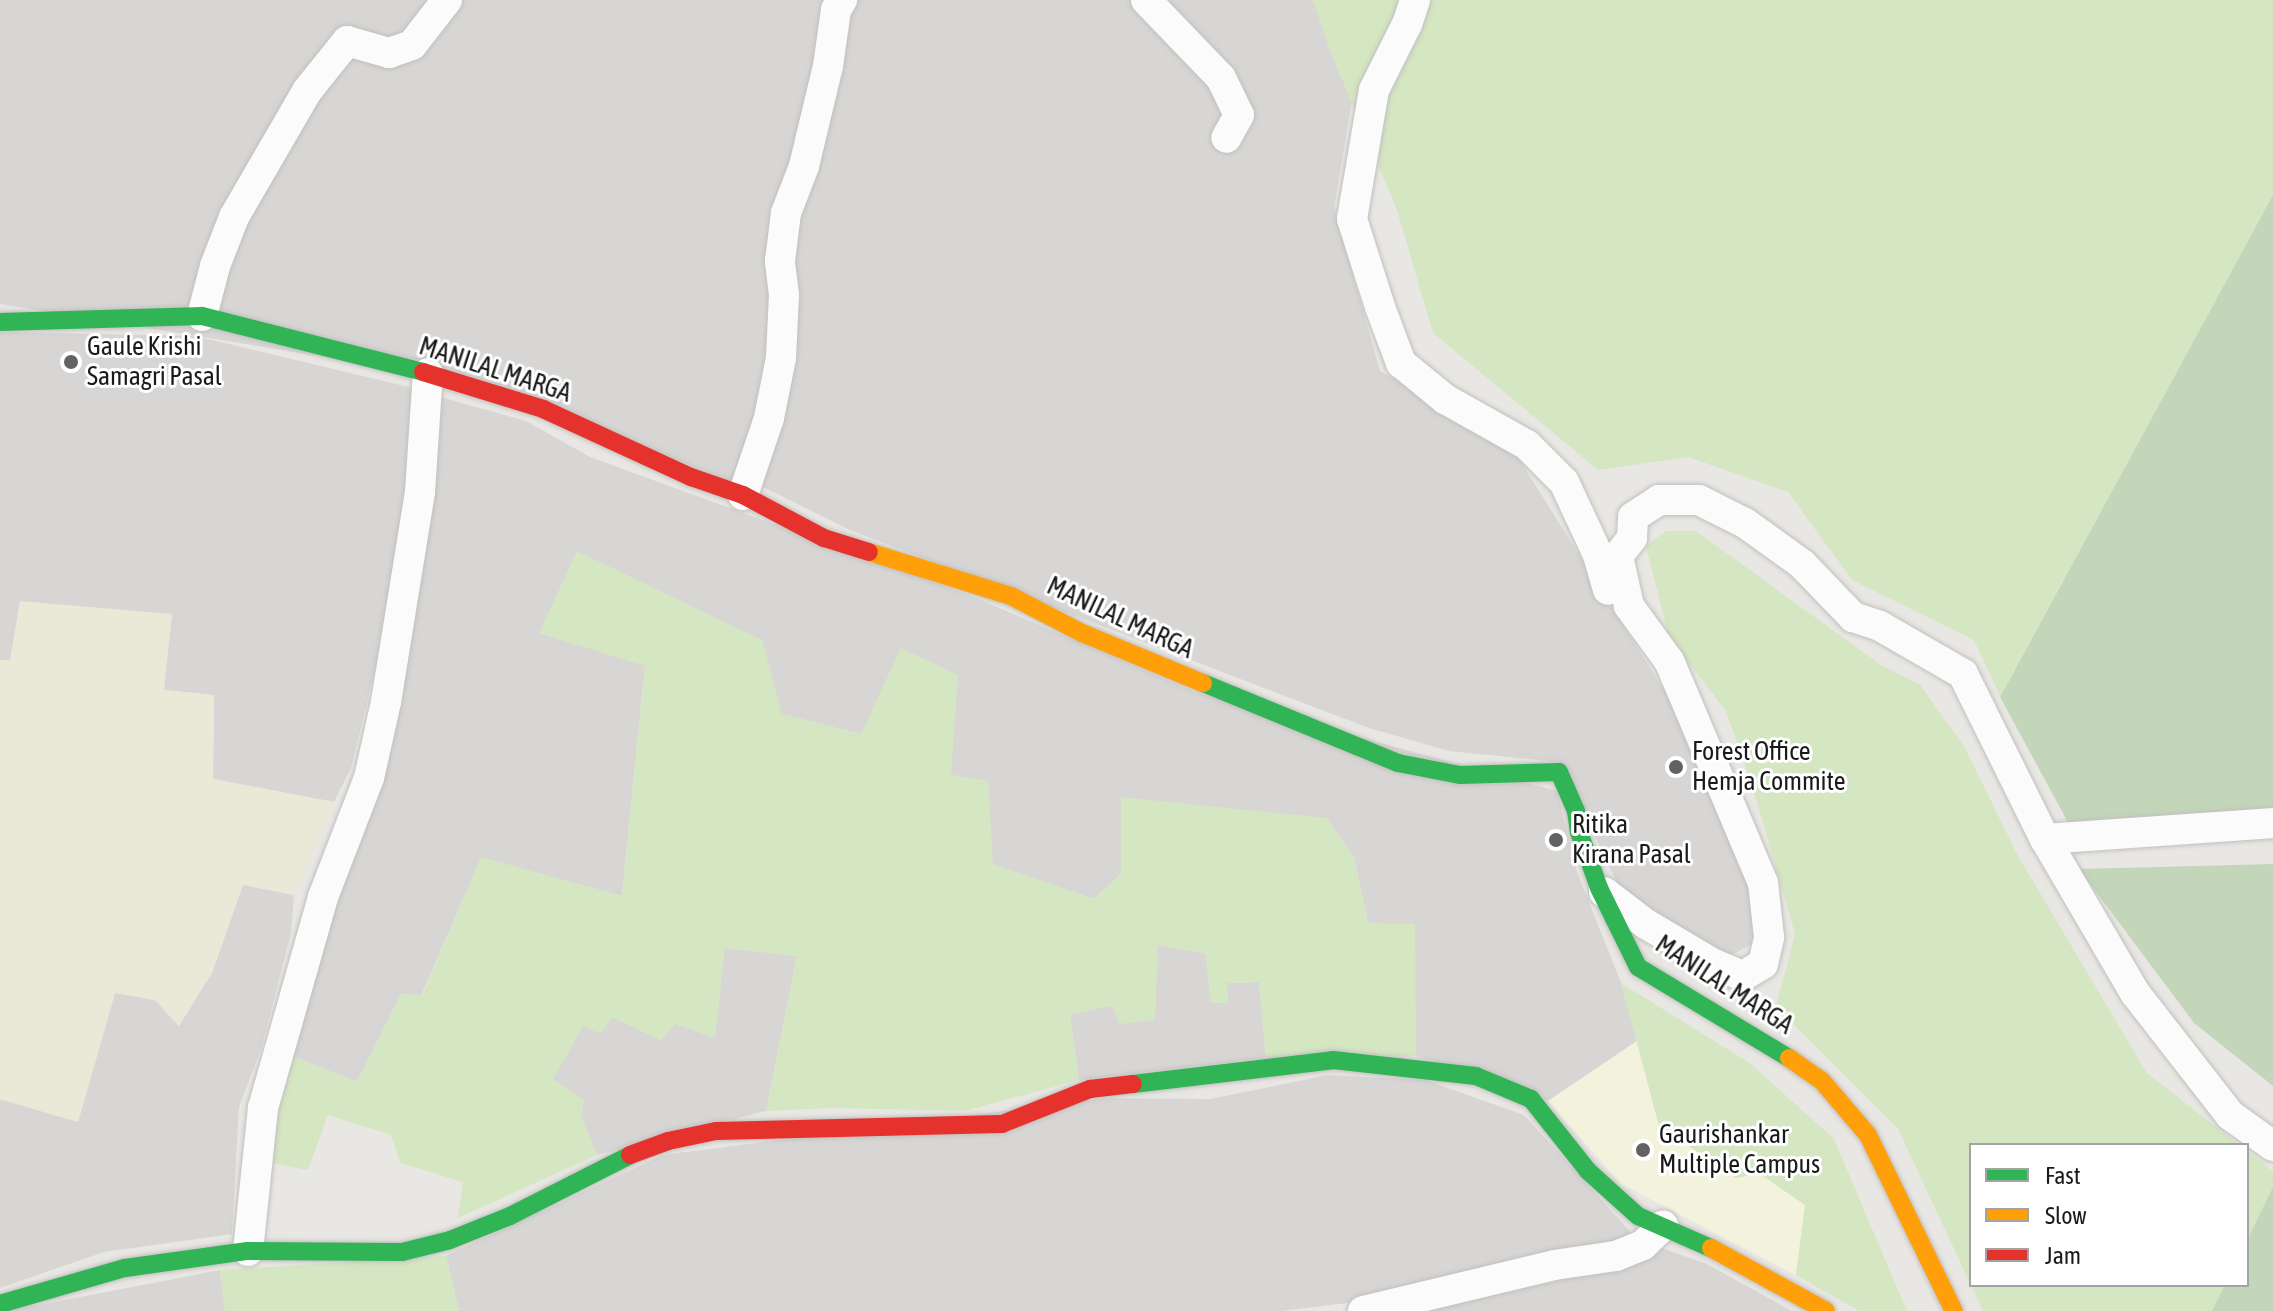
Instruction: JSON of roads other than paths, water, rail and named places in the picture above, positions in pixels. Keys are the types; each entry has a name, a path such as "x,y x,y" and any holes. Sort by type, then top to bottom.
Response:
{"street":[{"path":"202,316 215,266 234,217 307,91 347,41 389,53 412,45 447,0"},
{"path":"743,495 769,418 781,358 784,295 780,261 786,213 804,166 828,66 836,10 842,0"},
{"path":"1146,0 1221,78 1239,115 1226,138"},
{"path":"1415,0 1374,90 1352,219 1401,363 1445,399 1527,445 1564,482 1598,555 1609,595 1626,623 1669,661"},
{"name":"MANILAL MARGA","path":"0,322 202,316 428,373 543,409 691,477 743,495 824,538 1011,596 1082,633 1398,763 1460,775 1559,772 1576,811 1579,832 1599,888 1638,967 1781,1052 1822,1081 1868,1135 1954,1311"},
{"path":"248,1251 263,1108 323,897 369,778 386,702 420,492 428,373"},
{"path":"1599,888 1646,924 1712,963 1743,976 1763,964 1769,937 1763,883 1669,661 1629,606 1618,556 1632,538 1633,517 1659,500 1699,500 1745,523 1802,564 1853,617 1880,626 1963,674 2045,839 2135,993 2230,1115 2273,1146"},
{"path":"2045,839 2273,823"},
{"path":"0,1304 125,1268 248,1251 402,1252 450,1240 510,1216 617,1160 668,1141 716,1131 1002,1124 1090,1089 1333,1060 1476,1076 1531,1099 1588,1171 1638,1216 1732,1257 1826,1311"},
{"path":"1363,1311 1554,1265 1616,1256 1643,1245 1663,1226"}],"place":[{"name":"Gaule Krishi Samagri Pasal","path":"71,362"},
{"name":"Forest Office Hemja Commite","path":"1676,767"},
{"name":"Ritika Kirana Pasal","path":"1556,840"},
{"name":"Gaurishankar Multiple Campus","path":"1643,1150"}]}
